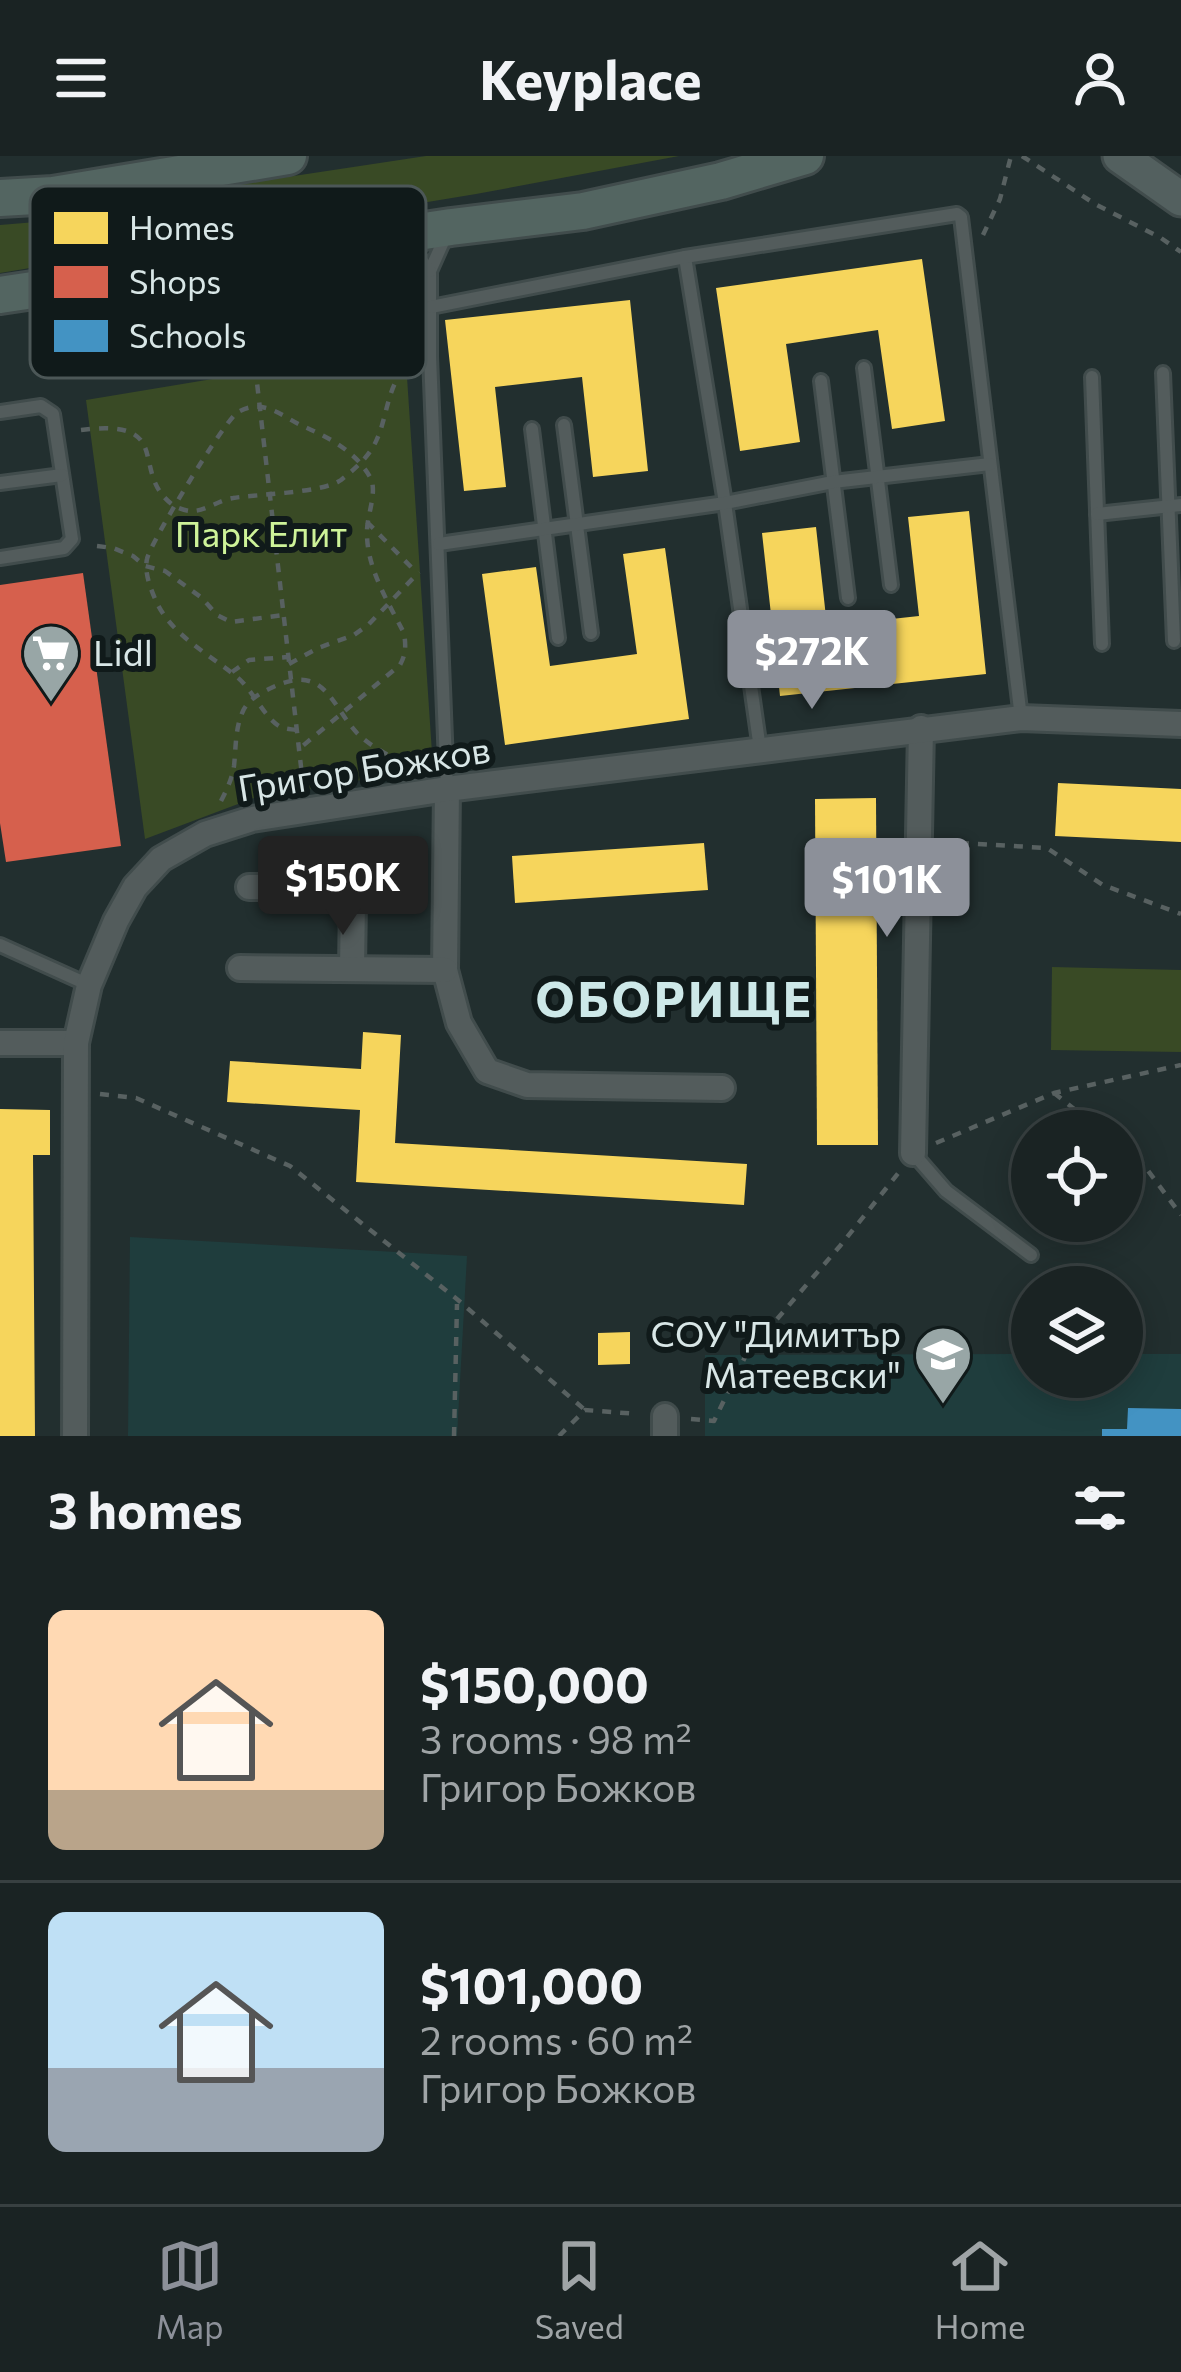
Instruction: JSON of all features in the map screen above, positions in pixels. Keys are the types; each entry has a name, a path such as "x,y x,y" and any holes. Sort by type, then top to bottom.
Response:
{"main road":[{"path":"107,186 288,156"},
{"path":"426,231 583,211 721,182 805,156"},
{"path":"0,199 30,197"},
{"path":"0,295 30,290"}],"street":[{"path":"1120,156 1181,199"},
{"name":"Григор Божков","path":"75,1436 76,1043 89,986 116,921 135,886 161,859 203,835 251,819 447,789 1021,718 1181,724"},
{"path":"913,1153 921,728"},
{"path":"447,789 446,970 459,1023 487,1071 527,1085 722,1088"},
{"path":"249,887 345,887 353,901 352,968"},
{"path":"240,968 446,970"},
{"path":"0,1043 76,1043"}],"lane":[{"path":"431,307 685,257 949,213 961,217 1021,718"},
{"path":"447,789 430,271 451,227"},
{"path":"685,257 760,749"},
{"path":"426,266 430,271"},
{"path":"864,368 891,585"},
{"path":"1162,373 1175,505 1174,641"},
{"path":"1092,376 1102,644"},
{"path":"821,381 848,598"},
{"path":"0,412 41,406 53,414 72,538 64,548 0,558"},
{"path":"564,425 591,633"},
{"path":"532,429 558,638"},
{"path":"439,544 725,503 833,482 990,464"},
{"path":"0,483 62,475"},
{"path":"1097,514 1175,505"},
{"path":"0,945 89,986"},
{"path":"913,1153 946,1192 1031,1255"}],"path":[{"path":"964,253 980,243 1000,199 1011,156"},
{"path":"1022,156 1181,252"},
{"path":"426,357 430,356"},
{"path":"256,378 306,811"},
{"path":"81,430 111,426 133,432 147,451 162,494 175,507 190,512 226,498 336,484 368,457 398,378"},
{"path":"296,730 278,726 231,673 175,626 158,607 145,566 150,547 222,427 238,412 259,406 334,439 370,476 368,552 404,633 405,655 400,665 299,749"},
{"path":"231,673 249,660 288,660 354,635 417,573 367,522"},
{"path":"97,546 166,571 231,622 283,615"},
{"path":"203,835 206,813 221,801 230,783 244,709 255,697 291,682 315,683 377,749 447,789"},
{"path":"919,841 1047,848 1103,885 1181,914"},
{"path":"77,1091 136,1098 290,1166 458,1300 585,1410 665,1426 714,1421 746,1355 913,1153 1054,1093 1181,1065"},
{"path":"1054,1093 1075,1110"},
{"path":"1143,1164 1181,1215"},
{"path":"454,1436 458,1300"},
{"path":"559,1436 585,1410"}],"shaded area":[{"path":"130,1237 467,1256 457,1436 128,1436"},
{"name":"СОУ \"Димитър Матеевски\"","path":"1011,1354 1011,1398 1143,1398 1143,1354 1181,1354 1181,1436 705,1436 705,1355"}],"green space":[{"path":"426,156 679,156 426,202 426,186 232,186"},
{"path":"30,222 30,268 0,273 0,225"},
{"name":"Парк Елит","path":"218,378 407,378 433,768 254,798 145,839 86,400"},
{"path":"1052,967 1181,970 1181,1052 1051,1050"}],"building: Homes":[{"path":"922,259 945,421 892,429 878,330 786,344 800,442 740,451 716,288"},
{"path":"630,300 648,471 593,477 582,377 495,387 506,487 464,491 445,320"},
{"path":"969,511 986,674 780,696 762,533 816,527 827,626 919,616 908,517"},
{"path":"665,548 689,719 505,745 482,574 536,567 550,666 637,654 623,554"},
{"path":"1058,783 1181,789 1181,842 1055,836"},
{"path":"876,798 878,1145 817,1145 815,799"},
{"path":"389,836 390,864 350,866 348,838"},
{"path":"704,843 708,890 515,903 512,856"},
{"path":"363,1032 401,1035 395,1143 747,1164 744,1205 356,1182 360,1110 227,1102 230,1061 361,1069"},
{"path":"0,1109 50,1110 50,1155 33,1155 35,1436 0,1436"},
{"path":"630,1332 630,1364 598,1365 598,1333"}],"building: Shops":[{"name":"Lidl","path":"83,573 121,846 6,862 0,823 0,585"}],"building: Schools":[{"path":"1128,1408 1181,1409 1181,1436 1102,1436 1102,1429 1127,1429"}],"place":[{"name":"Lidl","path":"51,704"},
{"name":"СОУ \"Димитър Матеевски\"","path":"943,1406"}],"district":[{"name":"ОБОРИЩЕ","path":"675,1000"}]}
